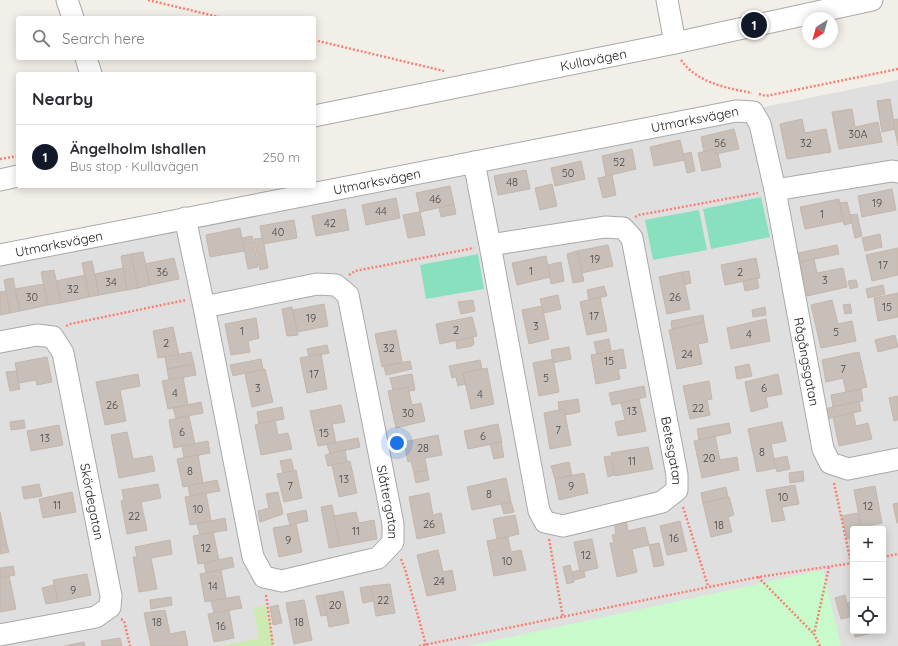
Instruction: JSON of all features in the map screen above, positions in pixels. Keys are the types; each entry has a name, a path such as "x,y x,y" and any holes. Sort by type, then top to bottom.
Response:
{"street":[{"path":"67,0 72,16"},
{"path":"667,0 674,34"},
{"name":"Kullavägen","path":"316,116 674,34 872,0"},
{"path":"87,60 90,72"},
{"name":"Utmarksvägen","path":"0,255 736,111 753,112"},
{"name":"Rågångsgatan","path":"753,112 760,124 775,190 823,449 830,463"},
{"path":"474,162 539,510 545,522"},
{"path":"775,190 892,171 898,172"},
{"path":"0,180 16,176"},
{"path":"185,218 253,557 264,577"},
{"path":"490,245 605,227 623,228"},
{"name":"Betesgatan","path":"545,522 563,526 662,502 677,490 677,475 632,238 623,228"},
{"path":"203,302 317,284 336,285"},
{"name":"Slåttergatan","path":"264,577 282,581 378,558 393,542 393,524 348,295 336,285"},
{"path":"0,342 37,335 53,337"},
{"name":"Skördegatan","path":"53,337 63,353 111,596 110,607"},
{"path":"830,463 848,469 898,459"},
{"path":"0,636 96,617 110,607"}],"path":[{"path":"148,0 215,16"},
{"path":"674,34 677,53 685,66 702,78 723,87 766,96 898,69"},
{"path":"316,40 444,71"},
{"path":"0,159 16,156"},
{"path":"623,228 638,215 775,190"},
{"path":"336,285 355,270 490,245"},
{"path":"53,337 70,324 203,302"},
{"path":"830,463 852,562"},
{"path":"677,490 708,586"},
{"path":"545,522 563,618"},
{"path":"393,542 405,569 426,645"},
{"path":"886,556 898,554"},
{"path":"419,646 563,618 708,586 850,563"},
{"path":"814,634 829,567"},
{"path":"264,577 273,646"},
{"path":"758,577 814,634 820,646"},
{"path":"110,607 124,621 130,646"},
{"path":"446,641 447,646"}],"shaded area":[{"path":"898,80 898,646 0,646 0,262"}],"green space":[{"path":"761,197 770,237 711,249 703,209"},
{"path":"699,210 707,250 653,260 645,220"},
{"path":"478,254 484,289 426,299 420,265"},
{"path":"823,570 841,646 468,646"},
{"path":"266,606 274,646 221,646 259,638 253,608"}],"building":[{"path":"890,99 895,129 882,132 877,101"},
{"path":"852,109 855,127 878,122 882,142 839,149 832,112"},
{"path":"802,119 805,133 826,129 831,152 787,159 780,124"},
{"path":"898,119 898,146 893,120"},
{"path":"734,129 739,149 716,154 715,149 704,152 701,137"},
{"path":"680,140 685,160 654,166 650,147"},
{"path":"632,149 636,169 606,176 602,156"},
{"path":"715,149 716,154 718,154 721,167 702,171 698,153"},
{"path":"691,152 695,171 687,173 683,154"},
{"path":"581,161 585,179 555,186 551,168"},
{"path":"526,170 530,189 498,195 494,176"},
{"path":"612,175 616,195 603,198 598,178"},
{"path":"552,184 557,206 540,210 535,188"},
{"path":"450,186 454,204 420,212 416,193"},
{"path":"892,189 896,210 862,217 858,196"},
{"path":"396,198 400,218 366,225 362,205"},
{"path":"839,199 844,221 805,229 800,207"},
{"path":"847,202 852,223 844,225 840,203"},
{"path":"454,204 456,214 441,217 439,208"},
{"path":"345,209 349,230 316,236 312,216"},
{"path":"420,212 425,235 408,238 403,215"},
{"path":"857,214 862,236 855,238 850,215"},
{"path":"294,220 297,238 263,244 260,226"},
{"path":"240,228 244,251 210,257 206,235"},
{"path":"880,234 882,247 865,251 862,238"},
{"path":"252,236 258,267 248,269 242,238"},
{"path":"263,238 268,268 260,270 254,239"},
{"path":"608,245 613,266 582,273 577,251"},
{"path":"837,245 839,254 800,262 798,253"},
{"path":"898,248 898,275 872,281 866,255"},
{"path":"577,251 584,281 573,283 567,254"},
{"path":"143,252 150,285 138,288 131,254"},
{"path":"131,254 138,288 127,290 121,256"},
{"path":"546,256 550,277 517,285 512,263"},
{"path":"174,258 179,279 150,285 145,264"},
{"path":"756,258 760,278 725,285 721,265"},
{"path":"814,259 817,273 843,268 847,287 807,296 800,262"},
{"path":"92,261 99,295 89,297 82,263"},
{"path":"561,262 564,281 551,284 548,265"},
{"path":"123,268 127,290 99,295 95,274"},
{"path":"54,270 61,303 48,305 41,272"},
{"path":"689,271 691,283 684,285 682,272"},
{"path":"682,272 690,309 667,314 659,277"},
{"path":"85,275 89,297 61,303 56,281"},
{"path":"13,278 20,311 10,313 4,280"},
{"path":"757,278 759,288 745,291 743,281"},
{"path":"856,280 858,287 850,289 848,281"},
{"path":"44,284 48,305 20,311 15,289"},
{"path":"883,285 885,294 868,298 866,289"},
{"path":"604,286 607,296 589,300 587,290"},
{"path":"6,291 10,313 0,315 0,292"},
{"path":"898,293 898,317 878,321 874,298"},
{"path":"558,295 561,309 544,313 540,299"},
{"path":"600,297 607,331 587,335 580,302"},
{"path":"473,300 475,311 461,314 458,302"},
{"path":"832,300 838,324 852,321 856,341 821,348 811,305"},
{"path":"324,304 328,326 297,332 293,310"},
{"path":"850,304 852,313 845,314 843,305"},
{"path":"542,306 549,339 529,344 522,310"},
{"path":"292,307 298,335 287,336 282,309"},
{"path":"765,307 766,315 753,317 752,310"},
{"path":"703,315 704,322 672,329 671,321"},
{"path":"472,317 477,336 440,344 436,324"},
{"path":"256,318 259,338 248,341 250,352 231,355 225,324"},
{"path":"766,319 770,341 731,349 727,328"},
{"path":"704,322 708,342 698,344 702,364 677,369 669,330"},
{"path":"173,327 179,355 158,358 153,331"},
{"path":"396,330 402,362 382,367 375,334"},
{"path":"895,335 898,347 878,352 875,340"},
{"path":"473,337 474,344 472,346 457,349 456,341"},
{"path":"609,339 611,351 597,354 594,342"},
{"path":"327,345 329,353 309,357 307,349"},
{"path":"569,347 571,359 553,363 551,350"},
{"path":"623,349 626,368 618,369 620,379 596,384 591,355"},
{"path":"191,352 194,364 167,369 165,357"},
{"path":"859,352 867,387 846,392 843,378 826,382 822,360"},
{"path":"321,354 327,389 307,393 300,358"},
{"path":"47,357 52,382 37,385 36,380 19,383 15,363"},
{"path":"261,359 263,369 233,376 230,365"},
{"path":"553,359 559,392 539,396 533,363"},
{"path":"480,360 482,369 463,373 465,384 458,386 456,377 452,378 449,366"},
{"path":"410,361 412,369 386,375 384,366"},
{"path":"194,364 196,375 169,380 167,369"},
{"path":"749,364 752,376 737,379 735,367"},
{"path":"487,368 494,404 471,409 463,373"},
{"path":"265,369 273,402 252,407 245,374"},
{"path":"16,371 20,389 10,391 6,372"},
{"path":"138,374 140,386 120,390 126,421 105,425 96,382"},
{"path":"412,374 415,390 409,391 408,387 393,390 390,378"},
{"path":"778,374 782,394 766,397 768,407 751,412 745,382"},
{"path":"183,377 188,405 168,409 162,381"},
{"path":"709,381 712,399 707,400 710,415 690,419 683,386"},
{"path":"644,386 646,397 612,405 609,393"},
{"path":"408,387 412,405 421,403 425,421 396,428 388,391"},
{"path":"861,389 863,401 833,407 831,395"},
{"path":"898,396 898,420 894,421 889,398"},
{"path":"578,399 580,412 565,415 564,409 559,410 558,402"},
{"path":"639,399 646,431 618,436 615,422 625,420 621,403"},
{"path":"859,401 861,411 826,419 824,409"},
{"path":"201,402 203,413 176,418 173,408"},
{"path":"341,405 345,422 332,424 336,443 318,446 310,411"},
{"path":"282,407 284,419 259,424 257,412"},
{"path":"564,409 571,445 550,449 544,413"},
{"path":"853,413 856,426 868,423 872,439 839,446 833,417"},
{"path":"189,416 195,444 174,448 169,420"},
{"path":"24,420 25,428 11,430 10,422"},
{"path":"275,420 278,435 288,433 292,449 261,455 255,425"},
{"path":"782,422 786,441 771,444 776,468 757,472 748,429"},
{"path":"729,423 731,433 699,440 697,429"},
{"path":"498,424 502,442 468,449 464,431"},
{"path":"59,425 63,445 31,451 27,431"},
{"path":"127,432 133,459 152,456 155,471 119,478 111,435"},
{"path":"438,435 442,455 425,458 427,470 414,473 411,461 408,462 404,442"},
{"path":"715,436 720,460 737,457 739,470 702,478 694,441"},
{"path":"358,438 360,447 330,454 327,444"},
{"path":"208,441 210,453 184,458 182,446"},
{"path":"501,442 504,457 494,459 490,444"},
{"path":"648,447 653,469 615,476 611,453"},
{"path":"345,450 347,462 328,466 325,455"},
{"path":"198,455 203,483 183,487 177,459"},
{"path":"610,456 614,475 608,477 604,457"},
{"path":"787,456 790,469 777,472 774,459"},
{"path":"291,459 294,471 283,473 280,461"},
{"path":"350,461 357,493 339,497 332,465"},
{"path":"569,462 572,475 555,479 551,466"},
{"path":"296,470 302,498 284,502 277,474"},
{"path":"427,470 429,480 416,483 414,473"},
{"path":"803,471 804,481 790,483 789,473"},
{"path":"584,473 588,493 559,500 555,479"},
{"path":"506,478 511,502 472,510 467,487"},
{"path":"217,480 220,491 190,496 188,486"},
{"path":"39,484 42,496 24,499 22,487"},
{"path":"158,484 161,498 141,502 147,530 127,534 121,501 124,500 122,490"},
{"path":"795,485 799,504 782,507 785,520 772,522 766,490"},
{"path":"875,486 882,523 861,526 854,490"},
{"path":"726,487 728,497 703,503 701,493"},
{"path":"72,492 76,512 43,518 39,499"},
{"path":"278,492 283,514 260,522 258,511 269,508 266,494"},
{"path":"206,493 211,521 190,525 185,497"},
{"path":"429,493 433,515 441,513 445,533 417,539 409,497"},
{"path":"729,497 734,515 728,517 732,532 711,537 703,503"},
{"path":"511,502 514,512 504,514 501,504"},
{"path":"898,503 898,523 897,523 893,504"},
{"path":"332,505 340,546 329,548 321,507"},
{"path":"306,510 308,521 290,525 287,514"},
{"path":"0,512 7,545 0,546"},
{"path":"356,512 359,523 374,520 377,539 340,546 334,516"},
{"path":"858,513 860,526 850,526 850,538 847,539 842,516"},
{"path":"515,515 519,534 497,539 493,519"},
{"path":"225,518 227,530 200,535 197,524"},
{"path":"626,520 628,531 645,527 649,545 632,549 637,572 617,577 610,543 614,543 612,535 616,534 614,522"},
{"path":"680,521 687,551 667,555 660,526"},
{"path":"296,524 302,552 279,557 273,528"},
{"path":"213,532 219,560 198,564 193,536"},
{"path":"508,537 511,552 521,550 526,570 494,576 487,541"},
{"path":"592,539 598,568 580,572 574,542"},
{"path":"170,540 172,554 151,558 157,589 139,592 133,557 137,557 135,547"},
{"path":"659,543 664,565 654,567 649,545"},
{"path":"7,545 9,552 0,554 0,546"},
{"path":"438,550 443,572 452,570 456,590 427,596 417,555"},
{"path":"232,557 234,567 206,573 204,563"},
{"path":"570,565 574,582 567,584 563,567"},
{"path":"13,566 15,575 0,578 0,568"},
{"path":"221,570 226,598 205,602 200,574"},
{"path":"580,570 580,572 584,571 585,577 574,580 572,572"},
{"path":"87,574 91,595 58,602 53,580"},
{"path":"9,576 16,609 0,612 0,578"},
{"path":"390,584 395,613 376,616 371,586"},
{"path":"54,585 58,602 46,604 42,588"},
{"path":"370,586 373,601 363,603 360,588"},
{"path":"343,591 349,623 329,627 323,595"},
{"path":"323,595 327,615 321,616 316,596"},
{"path":"845,595 850,617 841,619 835,598"},
{"path":"239,596 242,608 214,613 211,601"},
{"path":"171,597 172,605 151,609 150,600"},
{"path":"304,600 312,640 294,644 286,603"},
{"path":"850,602 850,616 847,603"},
{"path":"278,605 282,623 273,625 270,607"},
{"path":"165,610 170,634 185,631 188,646 151,646 144,613"},
{"path":"229,610 234,638 214,642 208,614"},
{"path":"854,634 868,634 855,637"},
{"path":"120,638 122,646 102,646 101,641"},
{"path":"84,642 85,646 64,646"}],"place":[{"name":"Ängelholm Ishallen","path":"754,25"}]}
